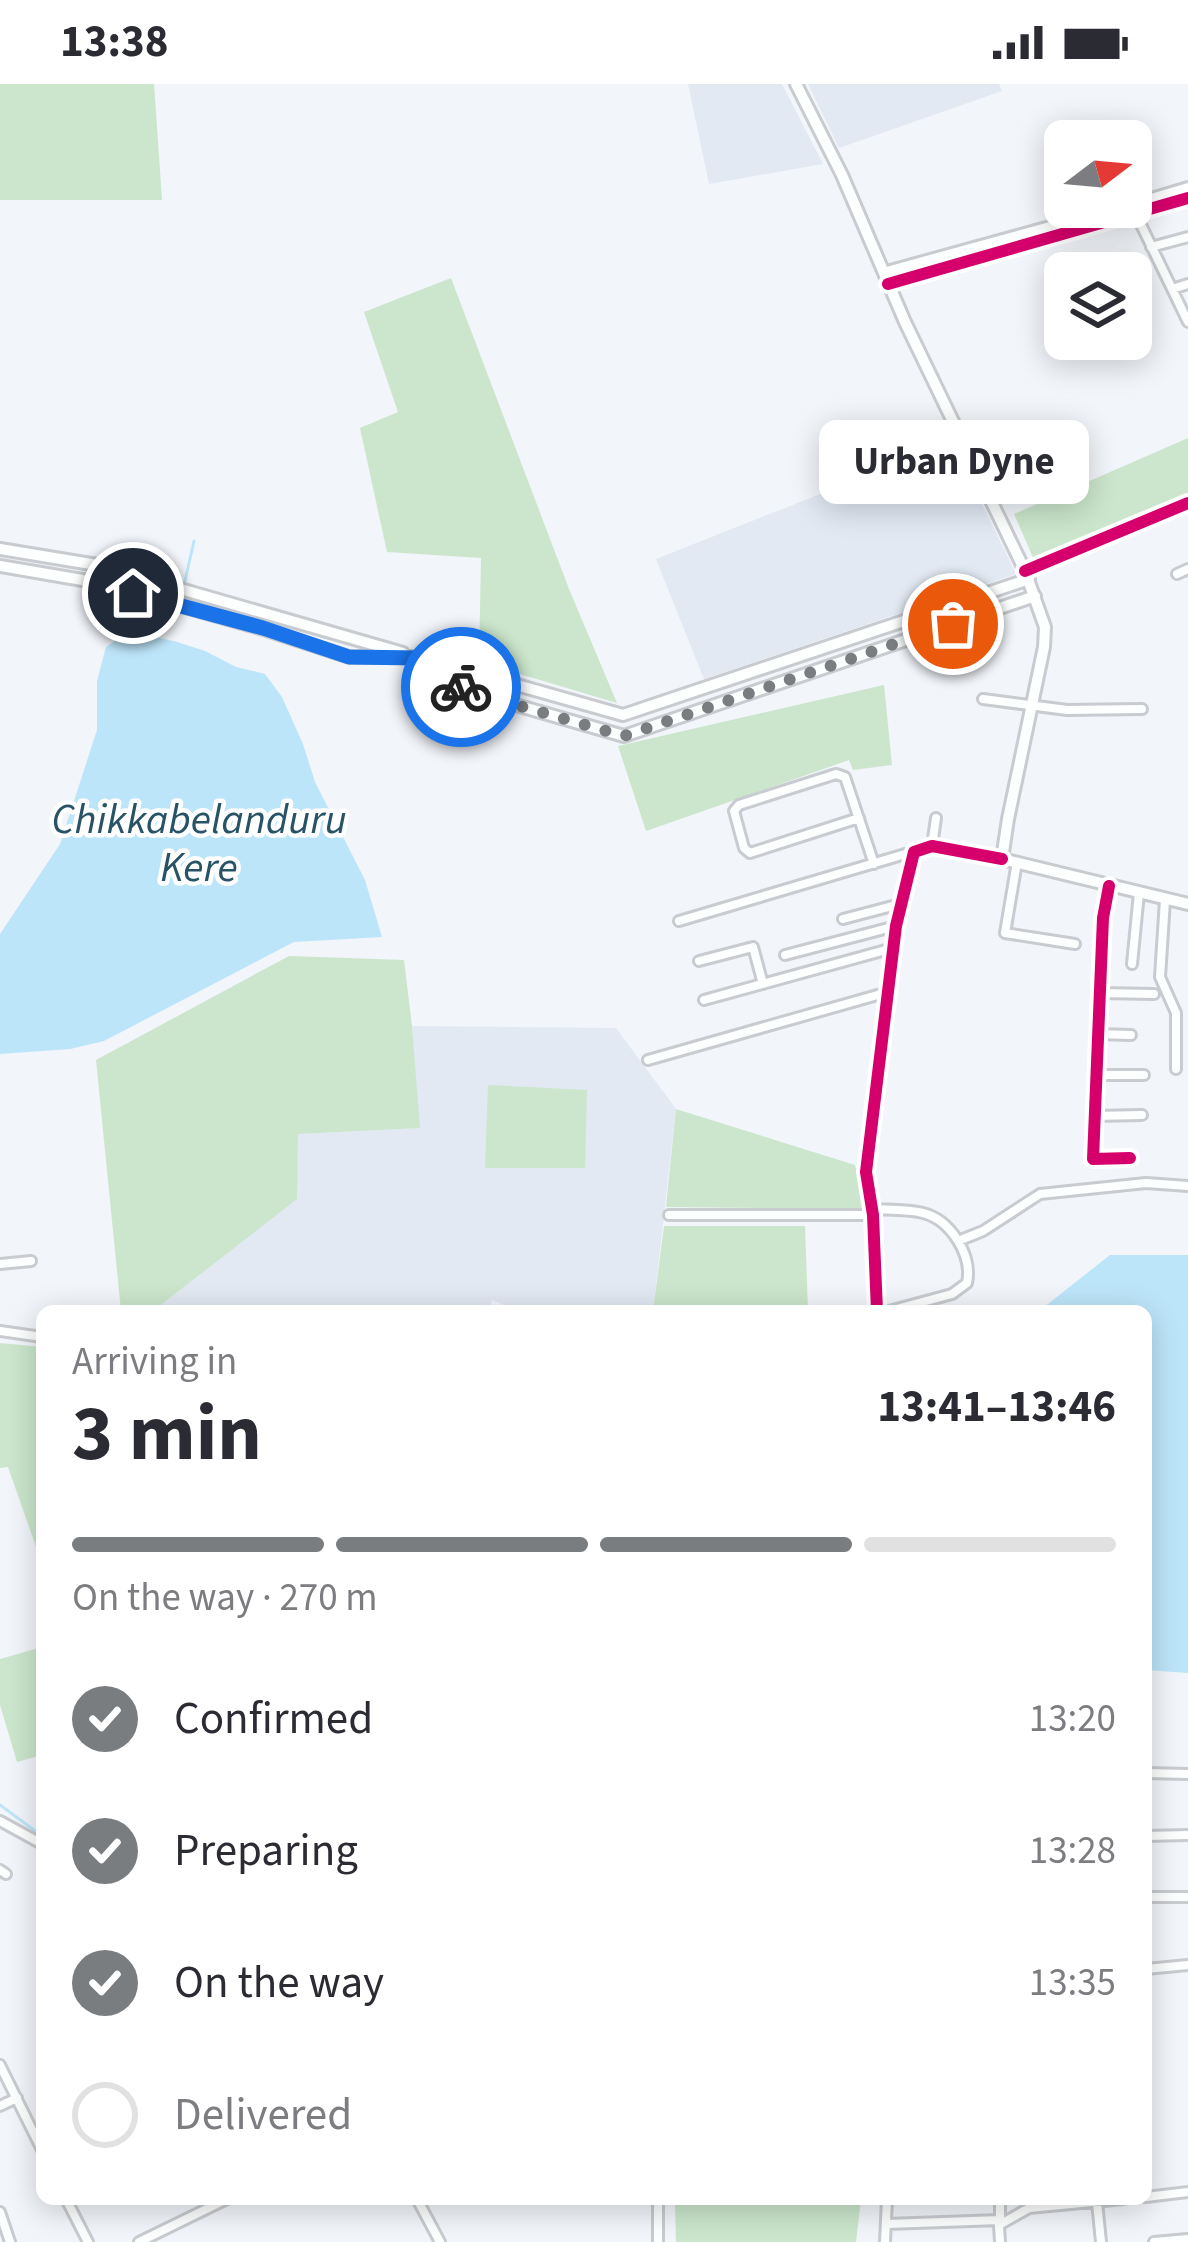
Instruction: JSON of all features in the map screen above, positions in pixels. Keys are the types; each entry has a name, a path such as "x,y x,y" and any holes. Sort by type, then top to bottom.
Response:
{"main road":[{"path":"796,84 1027,575 1045,627 1002,860 1188,904"},
{"path":"0,549 97,565 622,715 1027,575"},
{"path":"0,566 100,584 263,628 349,657 420,658 467,691 624,736 1035,596"}],"street":[{"path":"1152,198 1188,188"},
{"path":"1152,209 1188,198"},
{"path":"886,278 1050,228"},
{"path":"886,278 1081,228"},
{"path":"1142,228 1188,322"},
{"path":"1151,247 1188,237"},
{"path":"1172,289 1188,284"},
{"path":"1027,575 1188,503"},
{"path":"1177,574 1188,569"},
{"path":"983,699 1067,710 1142,709"},
{"path":"859,818 750,853 744,848 734,811 739,805 836,773 845,777 859,818 874,864"},
{"path":"932,846 936,818"},
{"path":"679,921 932,846 1002,860"},
{"path":"877,1305 866,1172 896,926 914,852"},
{"path":"1017,862 1005,933 1075,944"},
{"path":"1109,886 1103,918 1093,1159 1130,1158"},
{"path":"1132,964 1139,893"},
{"path":"1165,899 1160,977 1176,1013 1175,1069"},
{"path":"843,919 900,904"},
{"path":"784,955 896,926"},
{"path":"699,961 753,947 764,984"},
{"path":"704,1000 894,948"},
{"path":"648,1060 888,992"},
{"path":"1100,993 1154,994"},
{"path":"1097,1034 1131,1034"},
{"path":"1096,1075 1144,1075"},
{"path":"1094,1116 1142,1115"},
{"path":"958,1240 983,1231 1040,1194 1145,1183 1188,1186"},
{"path":"669,1215 926,1213 958,1240 970,1270 967,1283 952,1294 911,1305"},
{"path":"0,1264 32,1261"},
{"path":"0,1331 36,1336"},
{"path":"1152,1773 1188,1774"},
{"path":"0,1822 36,1841"},
{"path":"1152,1836 1188,1835"},
{"path":"1152,1897 1188,1897"},
{"path":"1152,1968 1188,1965"},
{"path":"0,2065 36,2138"},
{"path":"0,2106 16,2098"},
{"path":"1152,2196 1188,2192"},
{"path":"69,2205 88,2242"},
{"path":"139,2242 214,2205"},
{"path":"420,2205 439,2240 426,2242"},
{"path":"658,2205 658,2242"},
{"path":"885,2242 887,2205"},
{"path":"1000,2205 1000,2242"},
{"path":"886,2224 999,2222 1029,2208 1054,2205"},
{"path":"1097,2205 1101,2242"},
{"path":"0,2212 10,2242"},
{"path":"158,2231 164,2242"},
{"path":"1154,2242 1188,2239"}],"shaded area":[{"path":"688,84 782,84 823,164 709,184"},
{"path":"808,84 999,84 1002,91 839,148"},
{"path":"952,442 1016,574 704,679 656,559"},
{"path":"412,1026 616,1028 676,1109 654,1305 504,1305 492,1300 491,1305 161,1305 296,1199 298,1134 419,1128"}],"green space":[{"path":"0,84 154,84 162,200 0,200"},
{"path":"451,278 617,703 479,662 481,558 387,552 360,428 398,412 364,312"},
{"path":"1188,438 1188,496 1035,562 1014,514"},
{"path":"884,685 892,765 853,770 849,760 646,831 618,746"},
{"path":"289,956 404,960 420,1128 298,1134 297,1199 161,1305 120,1305 96,1060"},
{"path":"488,1085 587,1090 585,1168 485,1168"},
{"path":"676,1109 855,1165 864,1209 666,1207"},
{"path":"664,1226 805,1226 808,1305 654,1305"},
{"path":"0,1343 36,1346 36,1547 8,1467 0,1468"},
{"path":"36,1649 36,1757 17,1762 0,1705 0,1659"},
{"path":"675,2205 860,2205 856,2242 676,2242"}],"water":[{"name":"Chikkabelanduru Kere","path":"130,631 177,642 265,674 282,697 315,782 365,880 382,937 294,942 104,1041 70,1049 0,1054 0,934 60,844 97,730 97,681 106,647"},
{"path":"1110,1255 1188,1255 1188,1673 1152,1670 1152,1305 1047,1305"}],"waterway":[{"path":"185,581 194,541"},
{"path":"0,1805 36,1832"}],"cycle path":[{"path":"888,284 1188,198"},
{"path":"1025,571 1188,503"},
{"path":"877,1305 866,1172 896,926 914,852 932,846 1002,859"},
{"path":"1109,886 1103,918 1093,1159 1130,1158"}],"way so far":[{"path":"461,687 624,736 953,624"}],"place":[{"name":"Urban Dyne","path":"953,624"}],"route":[{"path":"133,593 349,657 420,658 461,687"}]}
